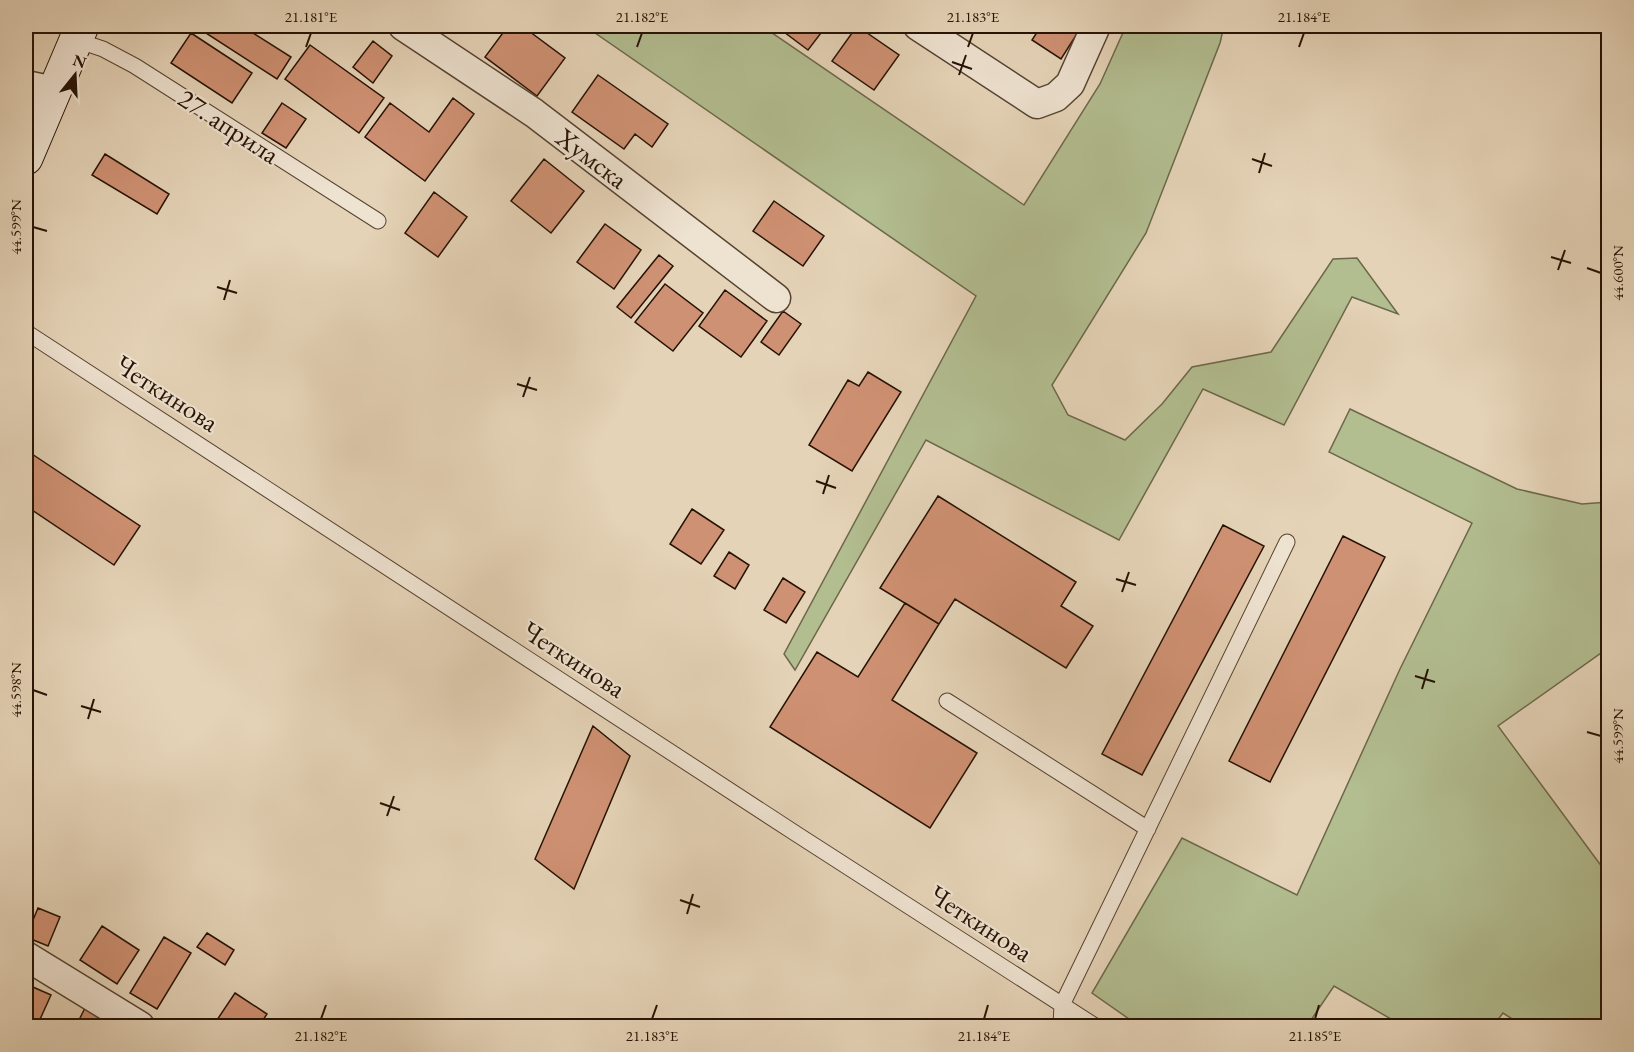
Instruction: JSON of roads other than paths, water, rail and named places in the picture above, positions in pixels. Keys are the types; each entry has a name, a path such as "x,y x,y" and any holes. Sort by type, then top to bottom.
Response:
{"main road":[{"name":"27. априла","path":"26,158 40,88 79,33"}],"street":[{"name":"Хумска","path":"404,26 534,113 776,298"},
{"path":"918,26 1036,104 1056,97 1070,84 1096,26"},
{"path":"26,956 140,1026"}],"lane":[{"name":"27. априла","path":"79,33 135,66 378,221"},
{"name":"Четкинова","path":"26,332 1095,1026"},
{"path":"1061,1026 1062,1005 1287,542"},
{"path":"947,701 1148,829"}]}
